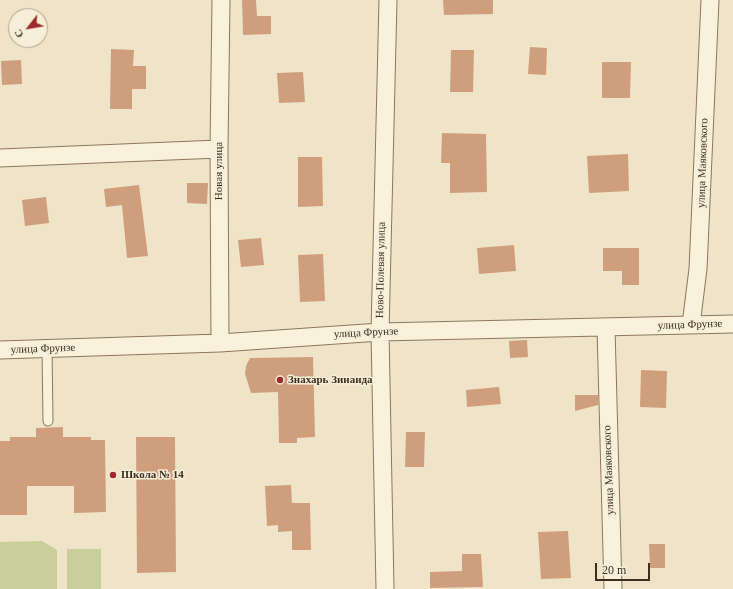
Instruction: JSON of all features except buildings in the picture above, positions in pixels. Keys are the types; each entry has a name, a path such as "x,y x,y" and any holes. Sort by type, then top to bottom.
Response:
{"street":[{"name":"Новая улица","path":"220,343 218,149 221,0"},
{"name":"Ново-Полевая улица","path":"385,589 380,332 388,0"},
{"name":"улица Маяковского","path":"691,326 698,269 710,0"},
{"path":"0,158 218,149"},
{"name":"улица Фрунзе","path":"0,350 220,343 380,332 733,324"},
{"name":"улица Маяковского","path":"606,328 612,589"}],"lane":[{"path":"47,348 48,421"}],"green space":[{"path":"42,541 57,550 57,589 0,589 0,542"},
{"path":"67,549 101,549 101,589 67,589"}],"place":[{"name":"Знахарь Зинаида","path":"280,380"},
{"name":"Школа № 14","path":"113,475"}]}
